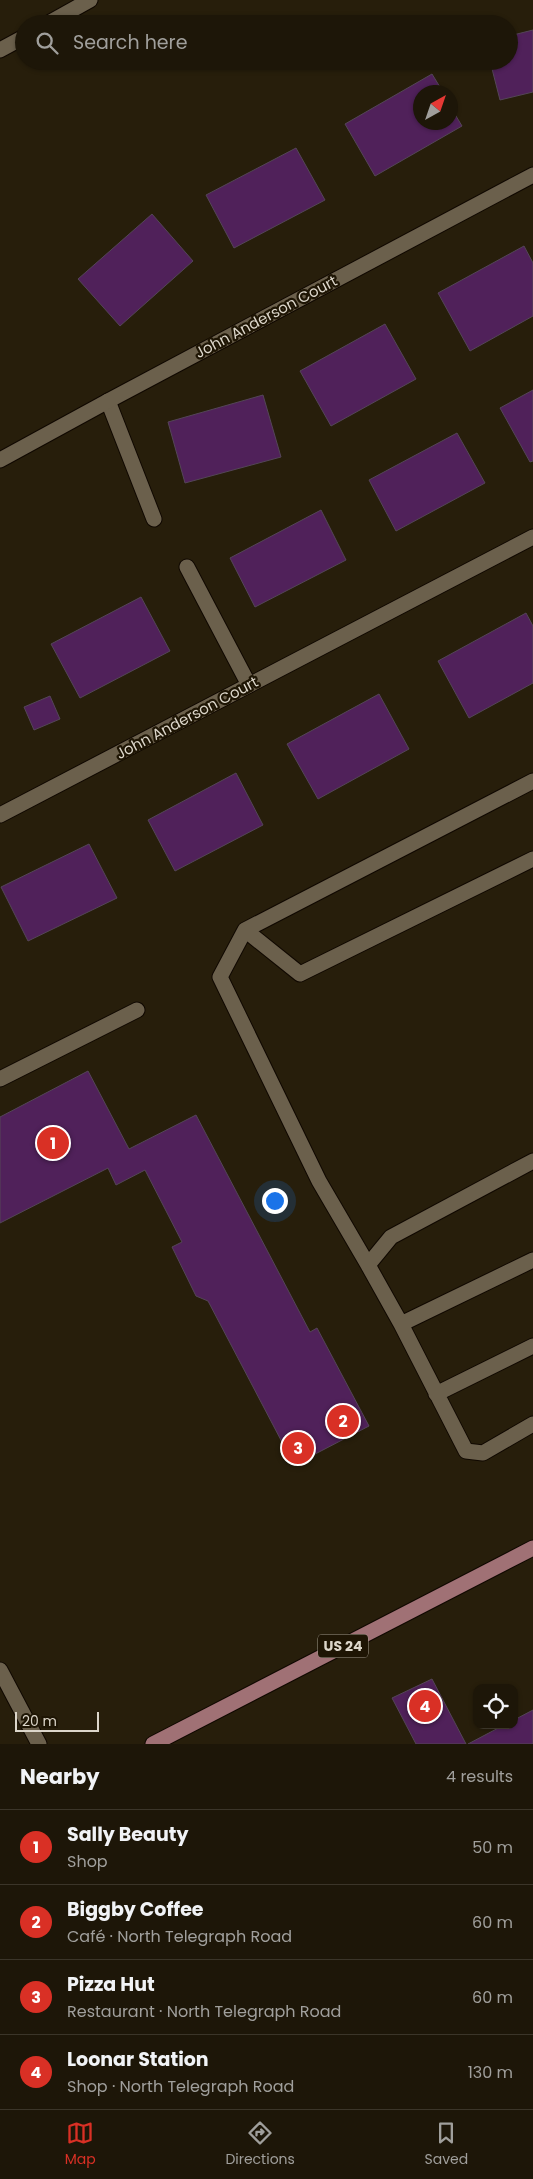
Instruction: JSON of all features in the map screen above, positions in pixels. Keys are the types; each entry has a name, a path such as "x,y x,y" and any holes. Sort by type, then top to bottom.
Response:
{"main road":[{"name":"US 24","path":"153,1744 533,1548"}],"street":[{"path":"63,15 90,0"},
{"path":"0,50 15,42"},
{"name":"John Anderson Court","path":"0,460 533,175"},
{"path":"108,401 154,519"},
{"name":"John Anderson Court","path":"0,815 533,537"},
{"path":"187,567 249,685"},
{"path":"533,781 245,930 220,977 319,1181 401,1324 466,1451 483,1452 533,1424"},
{"path":"245,930 300,974 533,859"},
{"path":"0,1079 136,1010"},
{"path":"368,1265 391,1237 533,1161"},
{"path":"401,1324 533,1260"},
{"path":"436,1394 533,1346"},
{"path":"0,1670 39,1744"}],"building":[{"path":"533,30 533,92 500,100 492,70 518,70 518,34"},
{"path":"432,74 439,85 413,85 413,130 455,130 375,176 345,124"},
{"path":"458,119 462,126 458,128"},
{"path":"296,148 325,200 234,248 206,195"},
{"path":"152,214 193,261 120,326 78,279"},
{"path":"524,246 533,263 533,316 470,351 438,293"},
{"path":"385,324 416,379 331,426 300,371"},
{"path":"533,390 533,461 530,462 500,408"},
{"path":"263,395 281,457 185,483 168,422"},
{"path":"457,433 485,483 396,531 369,480"},
{"path":"321,510 346,560 255,607 230,558"},
{"path":"141,597 170,651 80,698 51,644"},
{"path":"526,613 533,626 533,683 469,718 438,661"},
{"path":"379,694 409,749 318,799 287,744"},
{"path":"50,696 60,719 34,730 24,707"},
{"path":"236,773 263,825 175,871 148,820"},
{"path":"89,844 117,898 28,941 1,887"},
{"path":"88,1071 129,1149 196,1115 310,1332 317,1328 369,1426 294,1465 208,1301 196,1296 172,1247 182,1242 145,1170 116,1185 108,1168 0,1223 0,1117"},
{"path":"432,1679 466,1744 416,1744 392,1698"},
{"path":"533,1710 533,1744 468,1744 496,1729 518,1729 518,1718"}],"place":[{"name":"Sally Beauty","path":"53,1143"},
{"name":"Biggby Coffee","path":"343,1421"},
{"name":"Pizza Hut","path":"298,1448"},
{"name":"Loonar Station","path":"425,1706"}]}
